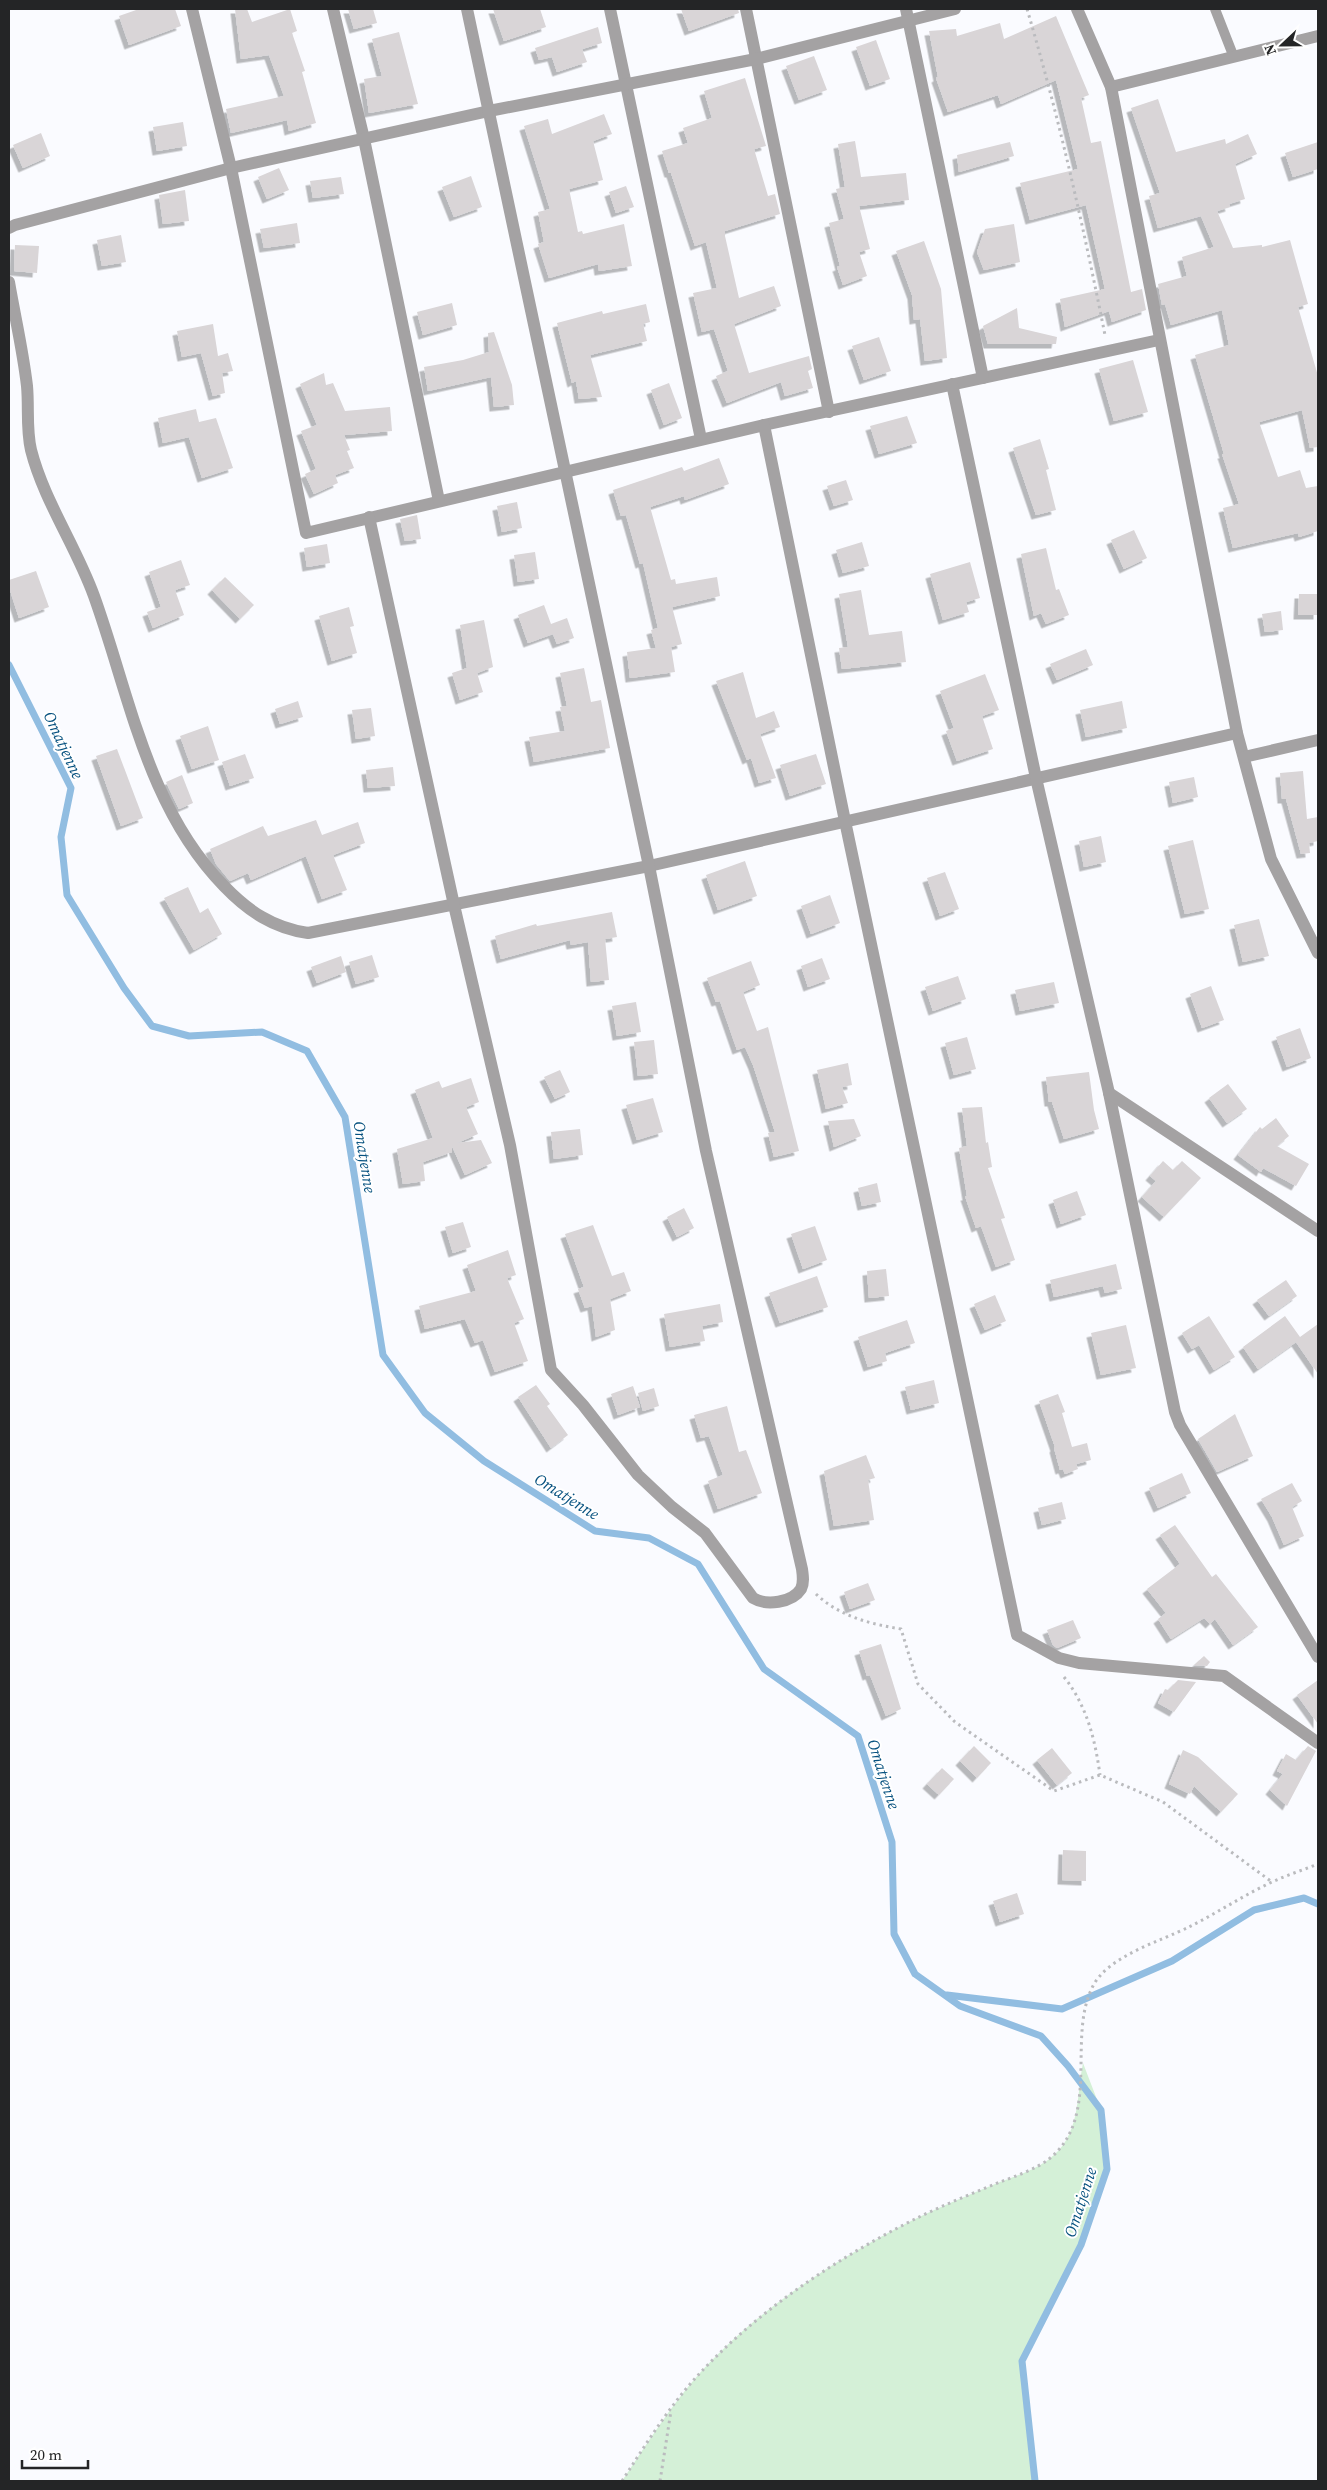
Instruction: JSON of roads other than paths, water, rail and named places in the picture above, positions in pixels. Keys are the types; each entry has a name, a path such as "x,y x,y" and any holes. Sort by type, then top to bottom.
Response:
{"street":[{"path":"192,9 231,168 306,533 764,425 1159,340"},
{"path":"333,9 364,139 438,501"},
{"path":"369,517 454,905 510,1145 551,1370 582,1404 638,1475 672,1507 705,1533 753,1598 764,1603 781,1601 794,1596 801,1589 803,1581 706,1151 649,866 467,9"},
{"path":"610,9 624,85 700,440"},
{"path":"746,9 829,412"},
{"path":"9,228 16,224 231,168 489,111 756,59 908,14 955,9"},
{"path":"1077,9 1112,87 1159,340 1237,733 1271,859 1318,953"},
{"path":"908,14 983,378"},
{"path":"1112,87 1233,55 1318,36"},
{"path":"9,282 23,352 31,447 37,472 80,560 94,597 148,764 167,806 188,843 213,874 241,903 260,917 293,931 308,933 649,866 1237,733"},
{"path":"952,384 1036,778 1109,1093 1174,1412 1318,1657"},
{"path":"764,425 844,822 1017,1635 1059,1658 1079,1663 1224,1676 1318,1743"},
{"path":"1244,757 1318,740"},
{"path":"1109,1093 1318,1230"}],"lane":[{"path":"1215,9 1233,55"}],"waterway":[{"name":"Omatjenne","path":"9,665 71,788 61,837 67,895 124,988 152,1026 189,1036 262,1032 307,1051 345,1117 383,1355 425,1413 484,1461 595,1531 649,1538 698,1564 764,1669 858,1736 892,1842 894,1934 915,1974 960,2006 1041,2036 1068,2066 1101,2110 1107,2169 1081,2245 1022,2361 1035,2481"},
{"path":"947,1995 1062,2009 1172,1961 1254,1910 1304,1898 1318,1904"}]}
